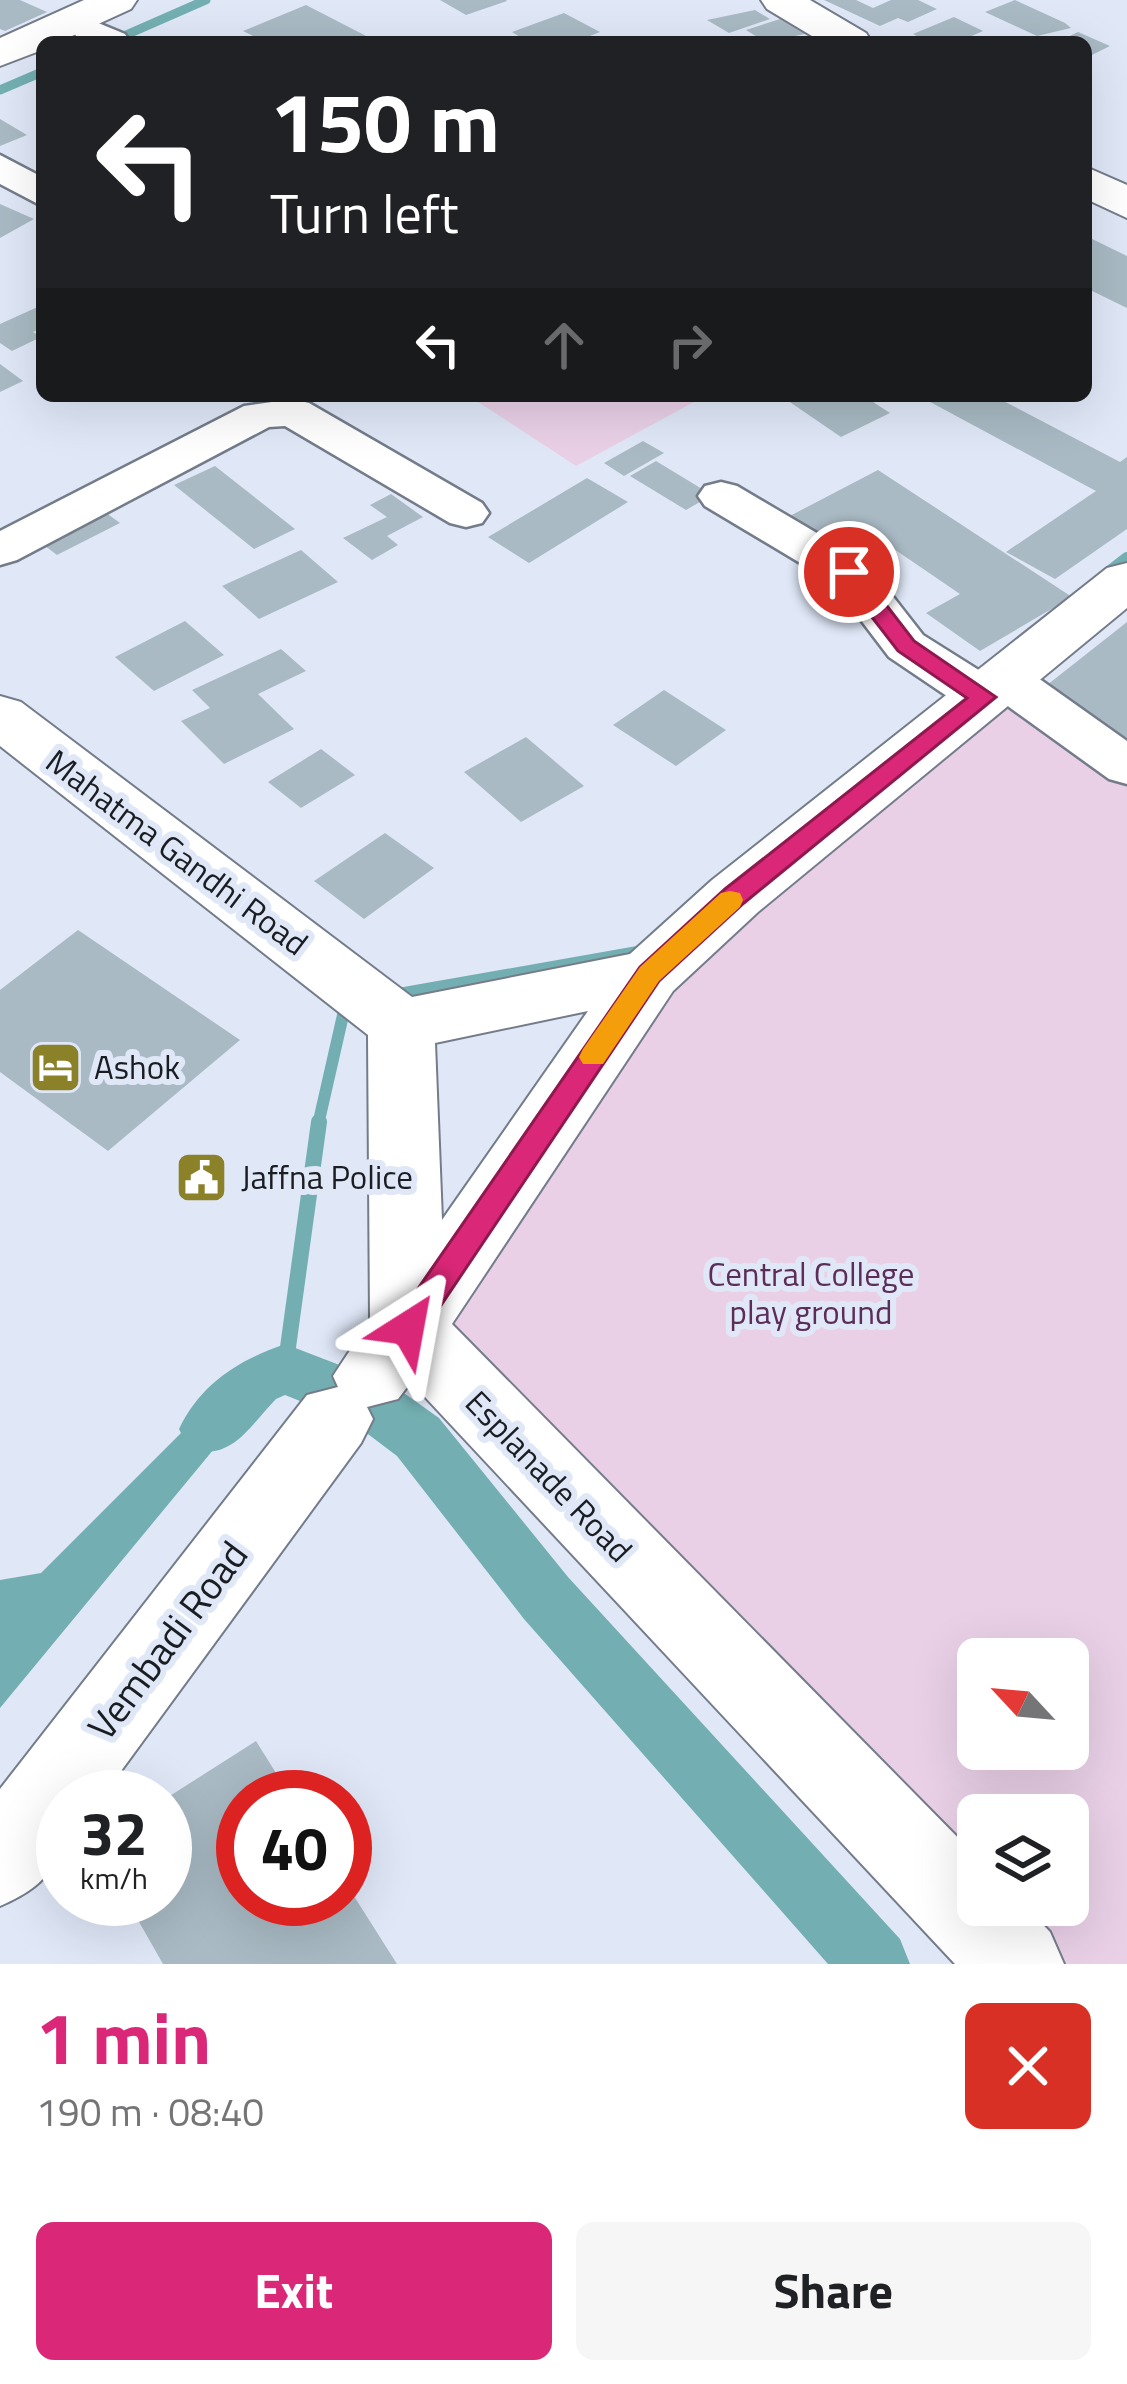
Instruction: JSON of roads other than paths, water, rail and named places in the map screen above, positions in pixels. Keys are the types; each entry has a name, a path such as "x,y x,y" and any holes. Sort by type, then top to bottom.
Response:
{"street":[{"path":"97,29 163,0"},
{"path":"781,0 841,36"},
{"path":"0,54 36,45"},
{"path":"0,74 36,57"},
{"path":"0,167 36,190"},
{"path":"1092,184 1127,204"},
{"path":"0,550 230,429 260,416 293,412 466,514"},
{"path":"721,496 849,572 906,646 995,689 1127,766"},
{"path":"371,1374 650,974 735,896 1127,580"},
{"name":"Mahatma Gandhi Road","path":"0,716 378,1007"},
{"path":"371,1374 378,1007 650,974"},
{"name":"Vembadi Road","path":"0,1861 371,1374"},
{"name":"Esplanade Road","path":"371,1374 1018,1964"}],"waterway":[{"path":"124,36 206,0"},
{"path":"0,90 36,75"},
{"path":"1105,575 1127,558"},
{"path":"393,995 649,950"},
{"path":"318,1125 346,1002"},
{"path":"285,1369 319,1122"},
{"path":"209,1429 255,1381 285,1369 373,1404 418,1437 546,1598 875,1964"}],"place":[{"name":"Ashok","path":"55,1067"},
{"name":"Jaffna Police","path":"202,1177"}],"park label":[{"name":"Central College play ground","path":"811,1293"}]}
